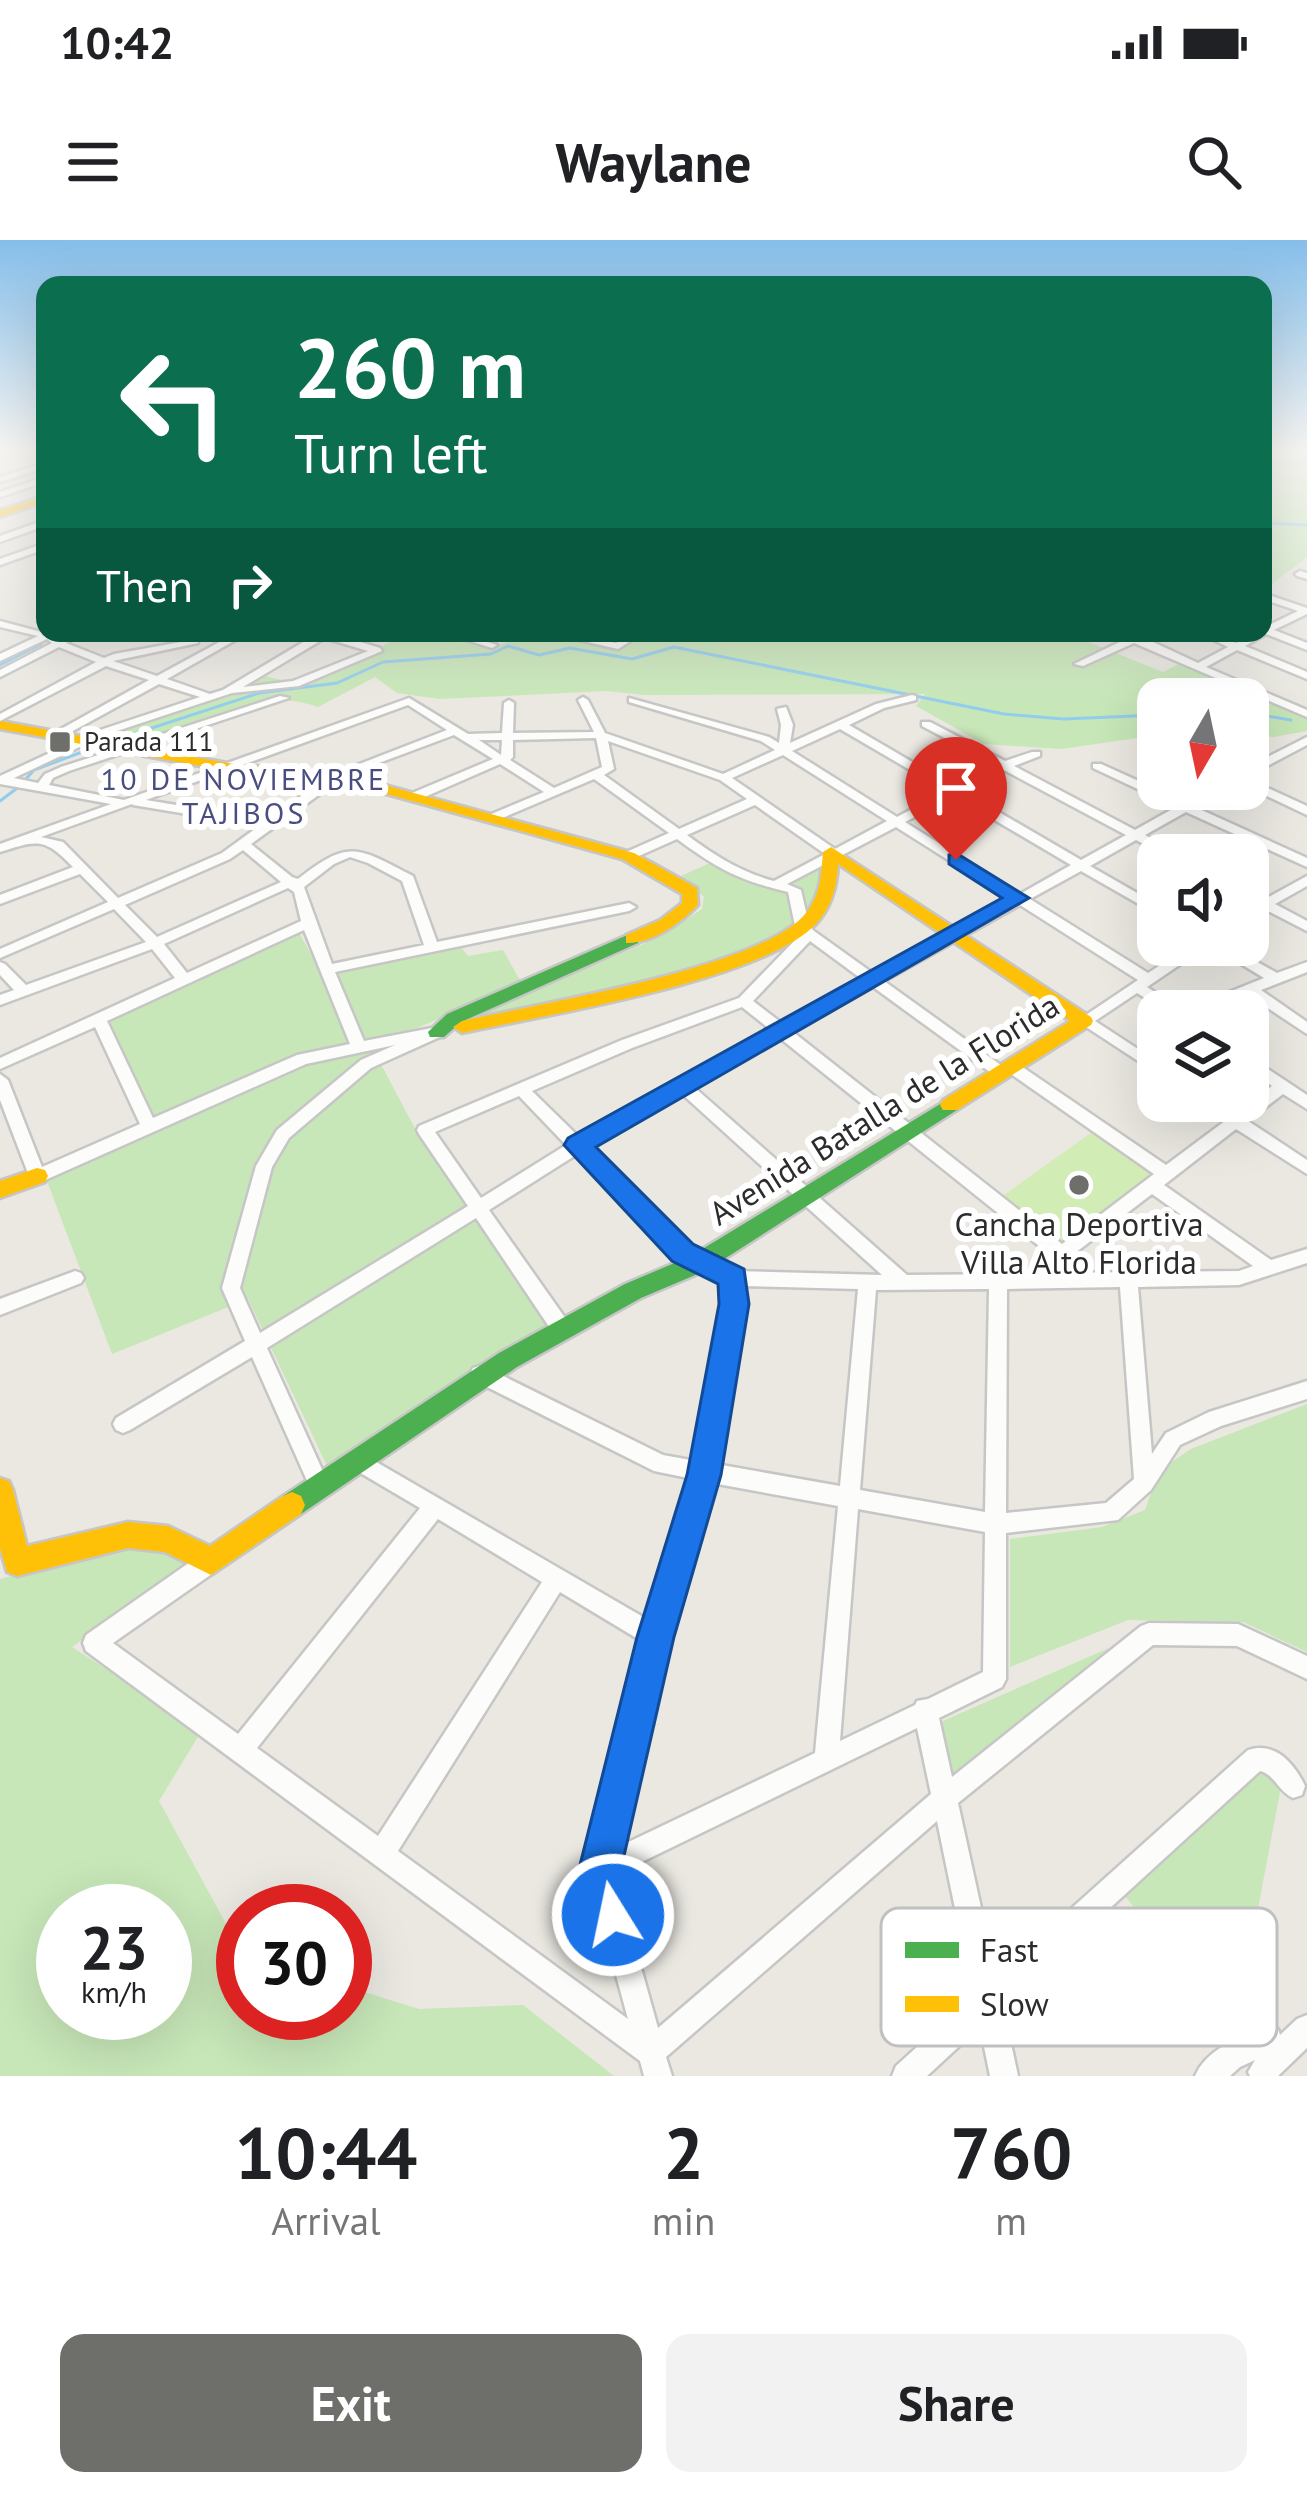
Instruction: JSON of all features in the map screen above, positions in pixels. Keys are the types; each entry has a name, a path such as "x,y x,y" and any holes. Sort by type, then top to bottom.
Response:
{"street":[{"path":"0,562 36,549"},
{"path":"1272,599 1307,611"},
{"path":"1272,628 1307,611"},
{"path":"0,624 36,633"},
{"path":"1272,635 1307,646"},
{"path":"0,658 40,642"},
{"path":"0,674 46,642"},
{"path":"64,642 106,662 212,698"},
{"path":"0,722 106,662 192,642"},
{"path":"200,642 218,647"},
{"path":"56,736 227,642"},
{"path":"1,780 102,745 227,692 309,642"},
{"path":"227,692 295,684 377,650 350,642"},
{"path":"482,642 492,645"},
{"path":"1079,664 1127,642"},
{"path":"1140,642 1224,678"},
{"path":"1227,642 1305,675"},
{"path":"1198,667 1245,642"},
{"path":"1269,692 1305,675"},
{"path":"41,787 102,745 284,698"},
{"path":"724,778 840,724 911,698"},
{"path":"1269,698 1307,714"},
{"path":"493,818 608,769 601,735 583,700"},
{"path":"633,700 784,750 1018,898 1152,990"},
{"path":"0,848 409,701 554,793"},
{"path":"416,796 507,757 509,703"},
{"path":"782,709 788,724 784,750"},
{"path":"0,722 102,745 227,767 324,777 416,796 628,856 682,885 693,898 666,924 454,1018 437,1032 366,1064 283,1134 264,1166 231,1288 320,1487"},
{"path":"840,724 1137,898"},
{"path":"926,724 1137,835"},
{"path":"324,777 459,734 601,735 724,778 1137,1056"},
{"path":"1269,761 1307,740"},
{"path":"1288,751 1307,760"},
{"path":"779,883 831,852 1036,754"},
{"path":"1097,766 1137,783"},
{"path":"596,775 734,872 794,890 806,930 870,981 1008,1071 1159,1180 1270,1269"},
{"path":"0,954 245,844 323,786 324,777"},
{"path":"1,780 267,824"},
{"path":"1269,793 1307,811"},
{"path":"628,856 755,800"},
{"path":"123,1424 375,1274 438,1230 482,1209 578,1145 1179,810"},
{"path":"1199,810 1307,863"},
{"path":"22,841 50,841 155,943 183,978"},
{"path":"245,844 295,884 359,1046"},
{"path":"0,1000 155,943 295,884 340,852 351,850 409,879 432,947"},
{"path":"561,1328 425,1130 744,1001 816,917 831,880 831,852"},
{"path":"0,900 80,869"},
{"path":"1269,901 1307,880"},
{"path":"328,969 629,907"},
{"path":"1269,907 1307,927"},
{"path":"0,1064 308,923"},
{"path":"0,1190 302,1058 687,980 749,958 806,930"},
{"name":"Avenida Batalla de la Florida","path":"211,1561 480,1374 632,1290 700,1263 1169,966"},
{"path":"1253,966 1276,979"},
{"path":"1249,989 1307,967"},
{"path":"0,968 24,992"},
{"path":"1249,989 1307,1029"},
{"path":"744,1001 1062,1254"},
{"path":"98,1018 148,1124"},
{"path":"1269,1076 1307,1103"},
{"path":"0,1080 37,1176"},
{"path":"683,1086 903,1283"},
{"path":"1269,1096 1282,1086"},
{"path":"520,1088 682,1253 733,1277 903,1283 1239,1279 1307,1256"},
{"path":"1025,1281 1233,1122"},
{"path":"1239,1122 1307,1168"},
{"path":"654,2064 600,1869 656,1637 704,1475 734,1304 733,1277"},
{"path":"0,1306 75,1278"},
{"path":"1128,1280 1144,1483"},
{"path":"826,1760 868,1282"},
{"path":"600,1869 994,1679 998,1282"},
{"path":"480,1374 661,1464 996,1525 1111,1513 1144,1483 1173,1439 1216,1418 1307,1390"},
{"path":"359,1461 656,1637"},
{"path":"0,1490 9,1564 128,1535 168,1539 211,1561 94,1642 654,2064"},
{"path":"240,1750 435,1506"},
{"path":"381,1854 557,1578"},
{"path":"654,2064 946,1798 1149,1634 1238,1635 1307,1668"},
{"path":"925,1709 970,1908"},
{"path":"1091,1908 1256,1758 1272,1761 1293,1786"},
{"path":"1262,2072 1307,2031"},
{"path":"906,2076 939,2046"},
{"path":"998,2046 1004,2076"},
{"path":"1209,2076 1230,2056 1252,2046"}],"green space":[{"path":"1272,535 1307,535 1307,557 1272,584"},
{"path":"390,642 462,642 487,649 507,642 579,642 620,650 631,642 1088,642 1163,672 1180,663 1215,678 1137,678 1137,738 1061,749 984,744 916,706 925,694 645,695 606,691 440,699 397,693 375,677 318,707 260,702 155,738 102,738 221,697 265,676 305,685"},
{"path":"1269,702 1307,718 1307,731 1269,737"},
{"path":"827,861 813,906 789,929 751,949 650,982 461,1023 659,937 702,909 704,897 681,876 710,863 744,880 768,884"},
{"path":"298,931 321,972 460,946 468,956 503,950 522,984 417,1028 368,1040 419,1136 547,1325 328,1468 248,1299 112,1354 47,1181 155,1127 105,1019"},
{"name":"Cancha Deportiva Villa Alto Florida","path":"1095,1130 1155,1174 1062,1245 1001,1197"},
{"path":"1307,1404 1307,1652 1243,1622 1128,1620 1010,1667 1010,1539 1102,1527 1145,1510 1159,1470 1191,1449"},
{"path":"123,1546 155,1549 187,1565 72,1647 202,1730 159,1801 216,1906 216,2040 372,2040 372,1994 419,2009 523,2005 614,2076 0,2076 0,1579"},
{"path":"1109,1648 949,1787 936,1724"},
{"path":"1263,1770 1281,1787 1258,1908 1135,1908 1124,1895"}],"waterway":[{"path":"0,566 36,553"},
{"path":"0,665 41,644"},
{"path":"109,742 259,693 337,683 383,662 491,654 508,646 539,655 570,648 632,659 674,647 1004,714 1063,719 1137,716"},
{"path":"1269,716 1291,720"},
{"path":"25,780 34,770 98,746"},
{"path":"0,801 20,786"}],"traffic: fast":[{"path":"437,1032 454,1018 632,939"},
{"path":"292,1505 508,1360 633,1291 699,1263 950,1105"}],"traffic: slow":[{"path":"0,725 227,767 355,781 628,856 691,892 690,905 666,924 632,939"},
{"path":"462,1027 701,973 781,942 811,919 829,889 831,852"},
{"path":"831,852 1084,1021 950,1105"},
{"path":"0,1190 37,1176"},
{"path":"0,1490 17,1562 128,1535 168,1539 211,1561 292,1505"}],"place":[{"name":"Parada 111","path":"60,742"},
{"name":"Cancha Deportiva Villa Alto Florida","path":"1079,1185"}],"district":[{"name":"10 DE NOVIEMBRE TAJIBOS","path":"244,797"}],"route":[{"path":"613,1915 600,1869 656,1637 704,1475 734,1304 733,1277 682,1253 578,1145 1018,898 956,860"}]}
